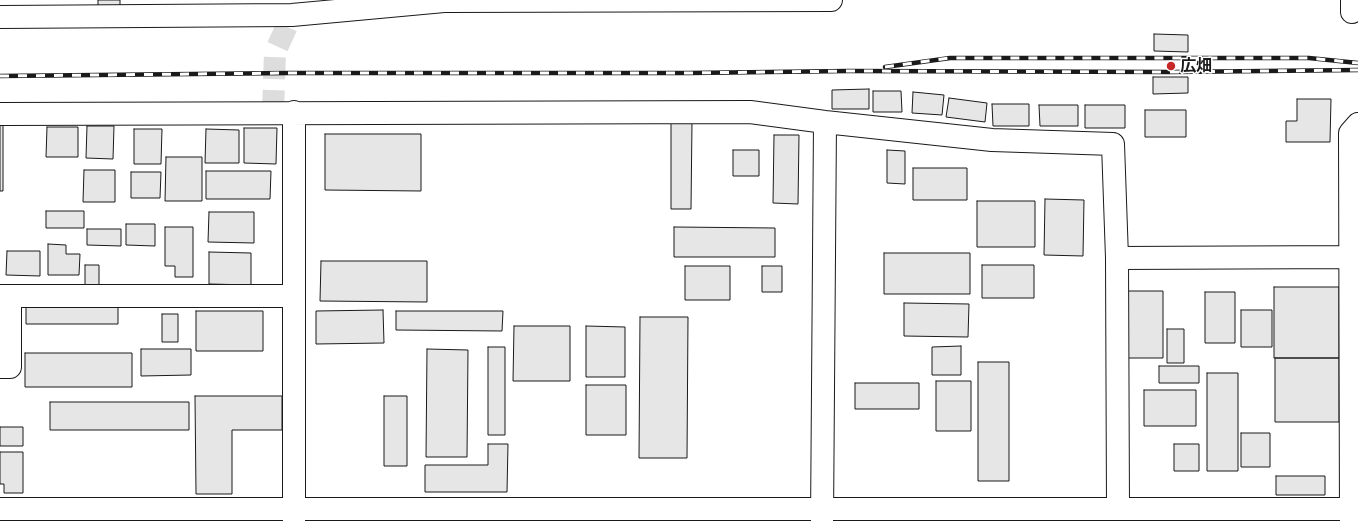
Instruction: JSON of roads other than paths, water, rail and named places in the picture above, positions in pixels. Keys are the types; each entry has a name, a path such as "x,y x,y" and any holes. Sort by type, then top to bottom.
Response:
{"street":[{"path":"0,17 444,1 823,0"},
{"path":"0,114 294,112 750,112 825,122 992,140 1113,144 1117,258 1118,509"},
{"path":"294,112 294,515"},
{"path":"822,515 825,122"},
{"path":"0,509 294,515 822,515 1118,509 1353,513 1354,257 1350,133 1358,124"},
{"path":"1117,258 1354,257"},
{"path":"0,367 10,367 5,296 294,296"}],"tunnel":[{"path":"273,112 275,52 292,15"}],"railway":[{"path":"885,67 950,58 1309,58 1358,63"},
{"path":"0,76 290,73 689,73 849,71 1171,72 1358,70"}],"place":[{"name":"広畑","path":"1171,66"}]}
